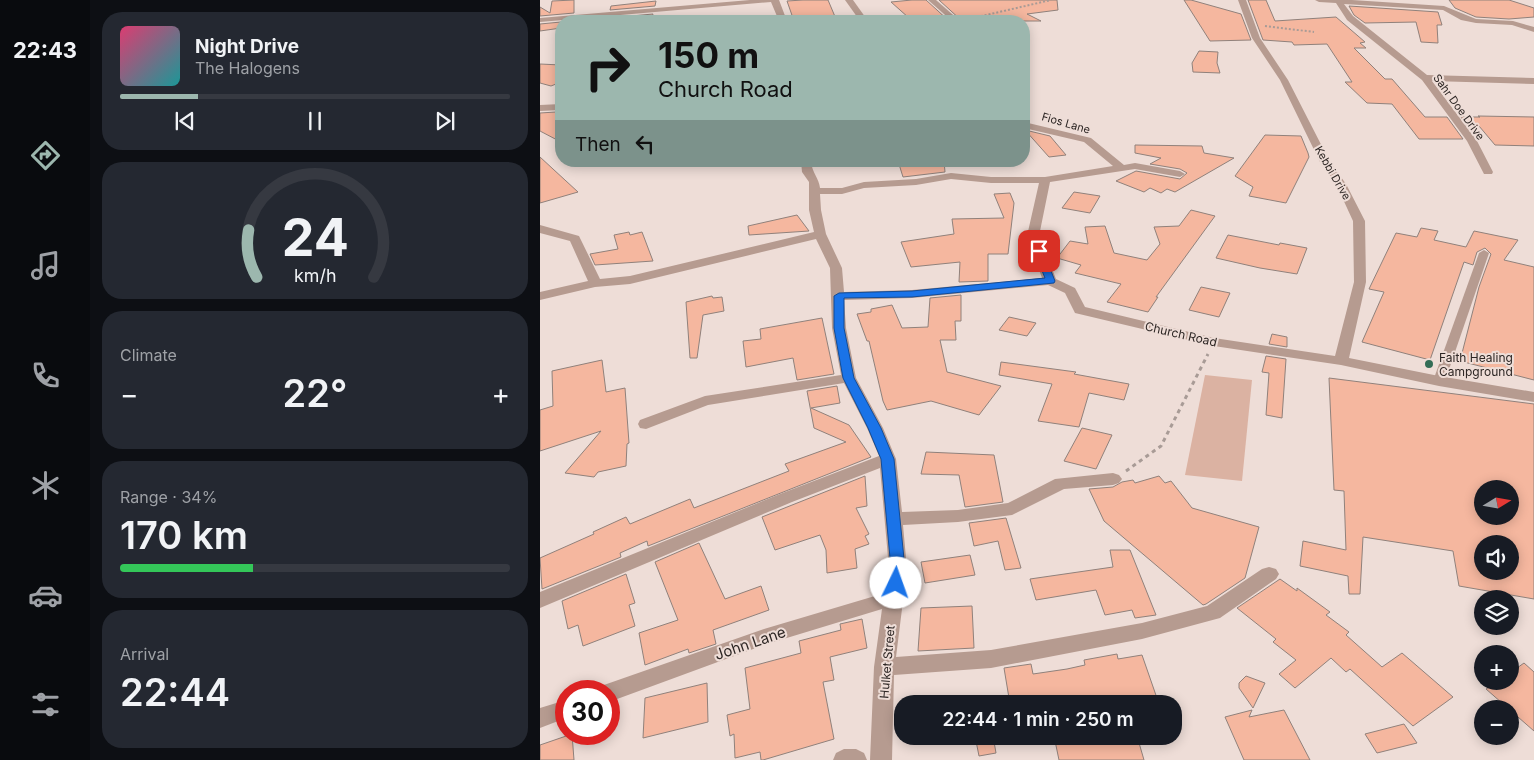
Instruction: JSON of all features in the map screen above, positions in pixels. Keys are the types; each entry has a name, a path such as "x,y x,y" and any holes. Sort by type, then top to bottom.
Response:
{"street":[{"path":"598,15 774,0 780,15"},
{"path":"849,0 860,15"},
{"path":"932,0 947,15"},
{"name":"Kebbi Drive","path":"1242,0 1250,23 1266,55 1284,80 1305,118 1325,162 1341,184 1359,221 1360,282 1341,361"},
{"path":"1319,0 1444,8 1464,18 1476,21 1513,23 1534,30"},
{"name":"Sahr Doe Drive","path":"1339,2 1350,18 1425,78 1472,141 1488,172"},
{"path":"540,20 555,19"},
{"path":"1425,78 1534,81"},
{"path":"540,108 555,107"},
{"name":"Fios Lane","path":"1030,126 1087,140 1122,168"},
{"path":"816,191 842,191 864,185 916,182 951,176 991,180 1045,180 1136,166 1180,174"},
{"name":"Hulket Street","path":"807,167 816,191 815,210 820,234 836,268 839,296 839,328 849,378 888,459 898,569 884,667 881,760"},
{"path":"839,296 912,294 1050,281 1033,236 1045,180"},
{"path":"540,229 575,239 595,283"},
{"path":"540,296 595,283 630,280 820,234"},
{"name":"Church Road","path":"1050,281 1070,290 1080,310 1214,342 1341,361 1439,381 1534,397"},
{"path":"646,424 705,401 849,378"},
{"path":"540,600 786,498 888,459"},
{"path":"894,519 958,516 1012,509 1061,482 1113,479"},
{"path":"884,667 991,659 1142,631 1213,612 1269,574"},
{"name":"John Lane","path":"620,690 764,637 894,598"},
{"path":"540,718 555,713"},
{"path":"844,760 856,760"}],"lane":[{"path":"1439,381 1484,253"}],"path":[{"path":"986,15 1051,0"},
{"path":"1250,23 1279,30 1314,32"},
{"path":"1113,479 1162,446 1214,342"}],"shaded area":[{"path":"1205,375 1252,380 1242,481 1185,475"}],"building":[{"path":"574,0 574,13 540,16 540,7 550,13 552,1"},
{"path":"828,0 834,15 792,15 787,1"},
{"path":"926,0 942,15 906,15 891,2"},
{"path":"939,0 1057,0 1058,10 1027,14 1029,15 955,15"},
{"path":"1184,0 1191,0 1241,14 1251,40 1210,41"},
{"path":"1248,0 1266,0 1275,21 1336,17 1365,42 1360,43 1366,48 1354,48 1385,79 1392,79 1425,117 1447,117 1463,139 1419,139 1392,104 1367,103 1345,82 1352,82 1327,44 1294,45 1292,42 1263,40"},
{"path":"1449,0 1509,0 1534,8 1534,17 1509,19 1476,17 1455,8"},
{"path":"656,1 655,6 610,10 611,6"},
{"path":"1349,6 1438,12 1442,25 1437,25 1438,43 1421,42 1416,22 1365,23 1354,15"},
{"path":"1030,16 1041,21 1030,21"},
{"path":"555,23 555,29 540,31 540,24"},
{"path":"1199,51 1218,52 1217,63 1220,73 1193,72 1192,63"},
{"path":"540,64 555,65 555,84 551,86 540,83"},
{"path":"555,112 555,139 540,131 540,113"},
{"path":"1478,116 1534,117 1534,146 1495,145 1479,126 1472,132 1461,117 1480,117"},
{"path":"1030,131 1050,136 1066,155 1049,157 1030,136"},
{"path":"1265,135 1301,136 1308,153 1309,157 1286,203 1249,196 1253,187 1235,176"},
{"path":"1135,145 1202,146 1204,153 1234,158 1175,192 1167,189 1161,193 1150,188 1144,192 1116,181 1136,171 1180,179 1187,173 1180,169 1150,164 1161,158 1135,153"},
{"path":"540,157 553,169 578,192 540,203"},
{"path":"900,167 945,167 945,172 903,177"},
{"path":"1074,192 1100,196 1090,213 1062,208"},
{"path":"1010,193 1014,203 1008,254 988,254 988,281 959,282 960,262 911,267 901,242 954,234 952,219 1004,218 994,194"},
{"path":"1191,210 1215,216 1156,297 1158,297 1148,312 1107,302 1121,284 1075,273 1081,265 1057,258 1070,241 1088,244 1085,227 1105,226 1114,253 1147,260 1160,244 1154,227 1179,226"},
{"path":"797,215 809,231 749,235 748,226"},
{"path":"1421,228 1438,231 1434,240 1466,247 1474,231 1518,240 1504,260 1534,267 1534,380 1460,361 1479,287 1491,254 1485,248 1477,252 1473,265 1464,262 1430,360 1362,342 1384,292 1369,289 1396,233 1417,237"},
{"path":"629,232 630,235 642,232 653,261 595,265 590,254 618,249 614,235"},
{"path":"1228,235 1279,245 1280,243 1307,248 1297,274 1260,268 1216,258"},
{"path":"1201,287 1230,293 1219,317 1189,310"},
{"path":"961,295 961,321 955,321 956,340 940,340 947,372 1001,386 979,415 931,401 887,410 883,401 869,341 867,341 857,314 871,312 871,309 892,305 902,328 928,327 930,298"},
{"path":"712,296 713,298 722,297 724,311 703,315 697,358 690,358 686,302"},
{"path":"1009,317 1036,323 1027,336 999,330"},
{"path":"822,318 834,374 797,380 793,358 746,367 743,341 761,339 760,329"},
{"path":"1272,334 1287,337 1287,347 1269,344"},
{"path":"1266,356 1286,359 1282,418 1266,415 1269,373 1262,372"},
{"path":"602,360 606,392 625,388 629,443 627,444 626,466 598,472 594,477 565,473 601,431 540,451 540,410 553,406 552,371"},
{"path":"1001,362 1076,372 1074,374 1129,384 1124,400 1089,393 1079,427 1038,421 1052,384 999,375"},
{"path":"1329,378 1534,404 1534,599 1519,596 1519,590 1482,590 1459,586 1453,551 1363,537 1360,594 1349,594 1348,576 1300,566 1303,541 1346,550 1344,491 1334,490"},
{"path":"837,386 840,403 811,408 849,425 871,457 648,546 647,541 620,553 621,557 542,589 540,558 594,534 593,532 626,517 630,524 690,499 694,508 789,471 785,464 846,442 814,428 807,391"},
{"path":"1082,428 1112,435 1096,469 1064,461"},
{"path":"926,452 994,455 1003,502 965,507 959,475 921,474"},
{"path":"865,476 867,506 856,508 869,534 865,536 869,544 855,549 857,568 827,573 826,550 820,535 775,550 762,517"},
{"path":"1159,476 1165,483 1171,481 1192,508 1259,527 1245,578 1206,604 1203,605 1104,521 1089,489 1113,487 1122,482 1133,480 1135,483"},
{"path":"1006,518 1021,568 1005,570 998,541 974,546 969,523"},
{"path":"699,543 725,599 761,586 769,610 713,630 716,644 689,653 688,649 645,665 639,633 678,620 655,562"},
{"path":"1110,550 1130,550 1156,615 1135,618 1132,610 1105,615 1096,590 1036,600 1030,579 1113,567"},
{"path":"970,555 975,575 925,583 921,562"},
{"path":"626,574 635,603 629,605 635,626 583,646 578,625 568,629 562,601"},
{"path":"1280,579 1297,591 1297,588 1330,612 1326,615 1349,632 1346,635 1382,667 1402,653 1453,697 1413,726 1350,669 1346,672 1331,658 1295,688 1279,674 1296,660 1273,642 1276,639 1237,608"},
{"path":"972,606 974,648 918,651 921,608"},
{"path":"862,619 867,648 830,657 834,680 823,682 834,739 763,760 761,760 760,752 735,758 734,734 730,736 727,715 750,709 745,668 801,653 799,641 841,630 840,624"},
{"path":"1117,654 1118,659 1142,655 1156,695 1008,695 1004,668 1031,664 1033,674 1085,665 1084,660"},
{"path":"1524,663 1534,672 1534,731 1519,718 1519,700 1499,700 1487,690 1519,690 1519,667"},
{"path":"1246,676 1265,683 1253,708 1239,688 1239,683"},
{"path":"707,683 708,722 643,738 645,698"},
{"path":"1252,710 1249,717 1284,710 1310,760 1244,760 1225,717"},
{"path":"1404,724 1417,743 1377,753 1365,734"},
{"path":"555,740 555,745 573,745 574,760 540,760 540,745"},
{"path":"977,745 995,745 996,753 979,756"},
{"path":"1056,745 1140,745 1144,760 1059,760"}],"place":[{"name":"Faith Healing Campground","path":"1429,364"}],"route":[{"path":"896,583 898,569 888,459 849,378 839,328 839,296 912,294 999,284 1050,281 1039,251"}]}
